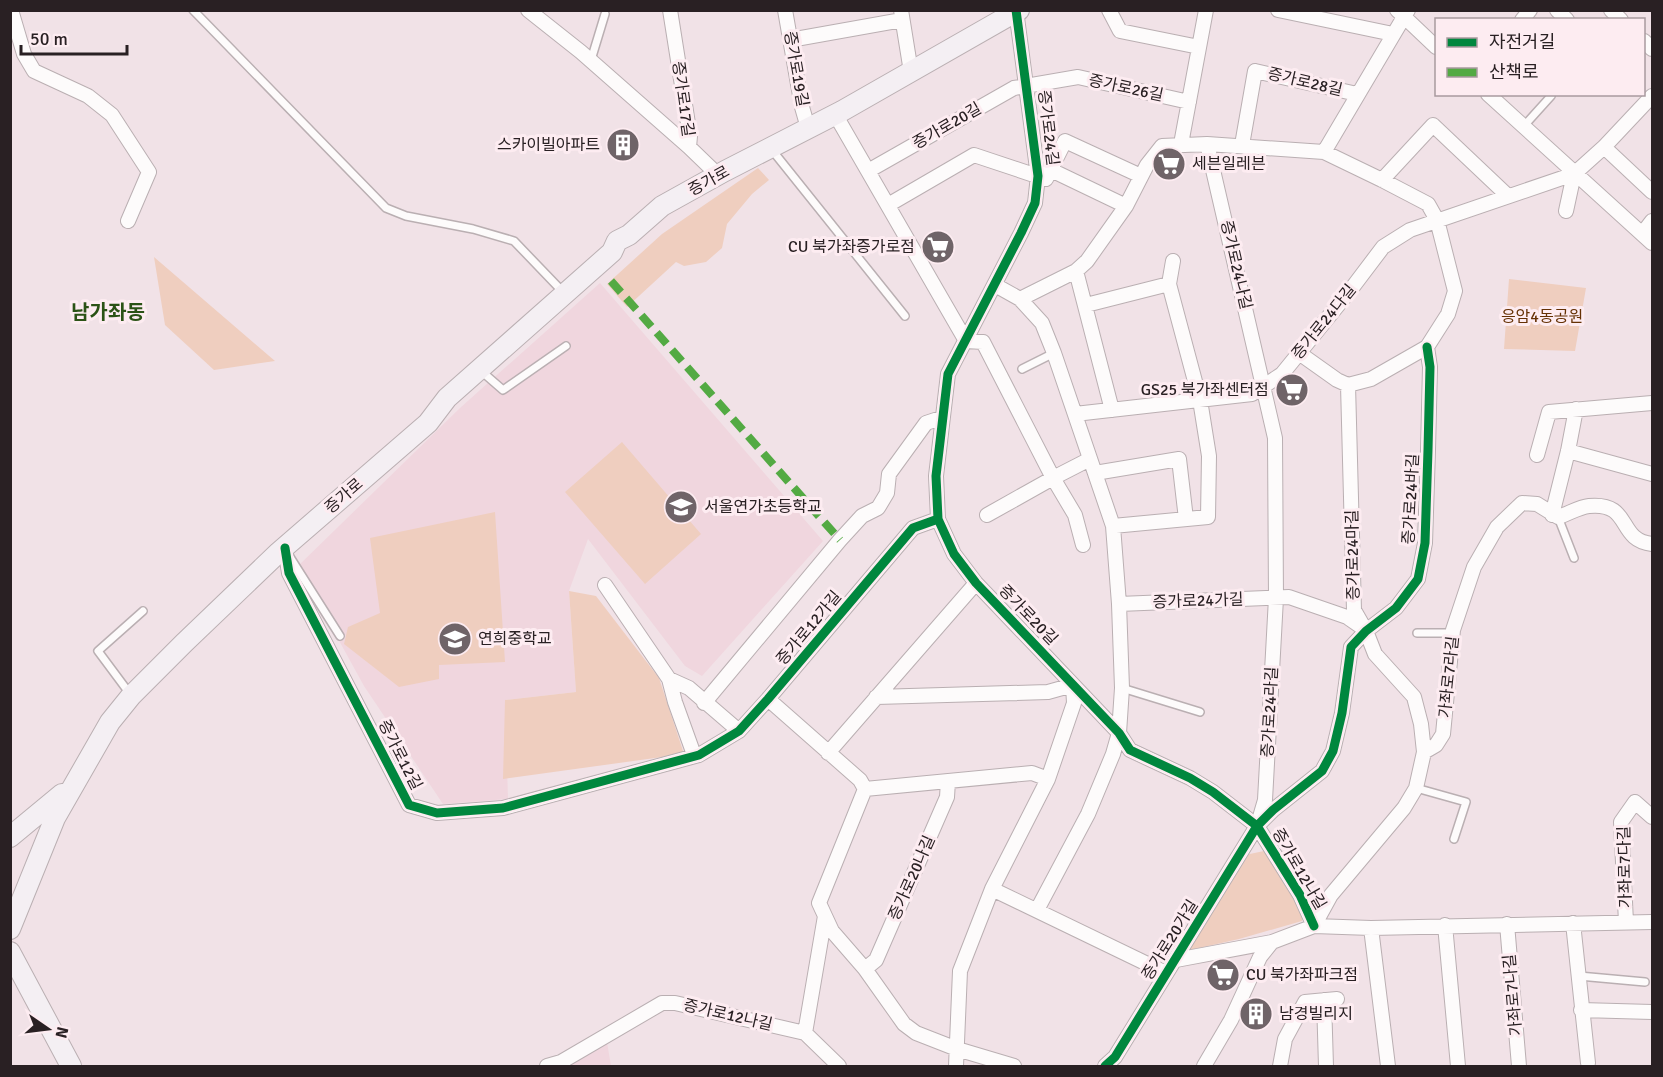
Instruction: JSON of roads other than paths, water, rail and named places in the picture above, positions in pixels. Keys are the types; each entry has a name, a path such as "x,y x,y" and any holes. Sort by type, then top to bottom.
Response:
{"main road":[{"name":"증가로","path":"10,929 55,818 110,722 131,696 183,643 285,548 428,423 447,398 612,252 617,242 662,206 835,114 1017,11"},
{"path":"10,837 74,785"},
{"path":"10,952 66,1065"}],"street":[{"path":"11,10 24,54 34,71 88,96 112,116 149,172 128,220"},
{"path":"528,10 543,16 689,147"},
{"name":"증가로17길","path":"670,10 690,136 689,147 718,175"},
{"name":"증가로19길","path":"785,10 802,107 808,128"},
{"path":"1109,10 1120,30 1199,47"},
{"path":"1181,144 1206,10"},
{"path":"1278,10 1393,34"},
{"name":"증가로24길","path":"966,341 1035,203 1045,173 1027,85 1017,11"},
{"name":"증가로28길","path":"1324,152 1393,34 1403,12 1435,45"},
{"path":"790,40 901,15 911,72"},
{"name":"증가로28길","path":"1242,145 1256,71 1357,94"},
{"name":"증가로26길","path":"1027,85 1078,77 1189,102"},
{"name":"증가로20길","path":"868,171 1014,88 1027,85"},
{"path":"1490,96 1653,243"},
{"path":"1437,220 1574,174 1604,147 1650,96"},
{"path":"835,114 966,341 983,342 1053,478 1075,515 1083,545"},
{"path":"1382,180 1433,125 1508,196"},
{"path":"1045,173 1065,141 1141,176"},
{"name":"증가로24나길","path":"1207,144 1265,387"},
{"path":"1020,299 1076,271 1087,261 1126,206 1147,165 1162,146 1242,145 1324,152 1428,204 1437,220 1455,291 1448,314 1427,347 1371,379 1348,385 1337,380 1299,353"},
{"path":"1604,147 1653,192"},
{"path":"888,206 974,155 1045,173 1126,206"},
{"path":"1566,211 1574,174"},
{"name":"증가로24다길","path":"1075,414 1251,394 1265,387 1282,374 1383,247 1410,230 1437,220"},
{"path":"1642,234 1653,221"},
{"path":"1113,526 1208,517 1209,456 1200,400 1169,284 1173,261"},
{"path":"1076,271 1112,410"},
{"path":"1086,305 1169,284"},
{"path":"995,285 1020,299 1042,323 1054,353 1113,526 1119,604 1122,688 1119,733 1113,754 1088,814 1037,910"},
{"name":"증가로20길","path":"966,341 948,374 941,418 936,477 938,519 954,554 976,583 1119,733 1130,750 1190,778 1213,792 1257,826"},
{"name":"증가로24바길","path":"1366,631 1396,608 1418,579 1425,543 1430,367 1427,347"},
{"name":"증가로24마길","path":"1348,385 1354,610 1366,631"},
{"name":"증가로24라길","path":"1257,826 1265,800 1276,598 1275,438 1265,387"},
{"path":"1537,455 1549,412 1653,403"},
{"path":"1575,410 1555,516 1587,506 1609,506 1616,511 1634,538 1640,543 1653,544"},
{"name":"증가로12가길","path":"704,703 840,540 862,516 878,508 886,494 889,474 926,423 941,418"},
{"path":"1568,451 1653,474"},
{"path":"987,515 1090,459"},
{"path":"1095,473 1179,459 1186,519"},
{"name":"가좌로7라길","path":"1424,752 1436,745 1443,734 1453,633 1474,567 1497,527 1522,503 1537,504 1555,516"},
{"name":"증가로12가길","path":"699,755 739,731 913,528 938,519"},
{"name":"증가로12길","path":"285,548 289,573 409,805 436,813 503,808 699,755"},
{"path":"828,753 976,583"},
{"path":"605,585 669,679 693,752 699,755"},
{"path":"1276,598 1289,597 1347,617 1366,631 1375,654 1414,697 1421,724 1424,752 1416,788 1404,808 1331,895 1314,926"},
{"name":"증가로24가길","path":"1119,604 1276,598"},
{"path":"1257,826 1273,810 1322,771 1333,751 1342,713 1351,647 1366,631"},
{"path":"669,679 689,688 739,731"},
{"path":"876,698 1048,692 1074,685 1074,703 1048,779 992,889 960,971 956,1066"},
{"path":"768,699 860,780 865,789"},
{"path":"865,789 1032,773 1048,779"},
{"name":"증가로20나길","path":"865,969 876,960 947,797 948,781"},
{"path":"865,789 819,903 832,930 865,969 904,1024 916,1033 957,1049 1014,1066"},
{"name":"가좌로7다길","path":"1626,922 1621,822 1635,802 1653,817"},
{"name":"증가로12나길","path":"1257,826 1300,895 1314,926"},
{"name":"증가로20가길","path":"1105,1066 1115,1057 1257,826"},
{"path":"992,889 1166,973"},
{"path":"825,916 805,1033 839,1066"},
{"path":"1388,1066 1371,928 1653,922"},
{"path":"1573,923 1588,1063"},
{"name":"가좌로7나길","path":"1507,924 1519,1066"},
{"path":"1445,925 1458,1066"},
{"name":"증가로12나길","path":"1272,942 1314,926 1371,928"},
{"path":"1204,1066 1231,1020 1260,957 1272,942"},
{"name":"증가로20가길","path":"1176,960 1272,942"},
{"path":"1281,1066 1285,1039 1305,1002 1331,999 1326,1066"},
{"name":"증가로12나길","path":"547,1066 561,1062 662,1003 675,1003 805,1033"},
{"path":"1581,1010 1653,1012"}],"lane":[{"path":"193,10 387,208 406,216 473,229 514,241 565,294"},
{"path":"591,60 605,14"},
{"path":"1523,127 1551,96"},
{"path":"770,148 905,316"},
{"path":"480,370 503,390 566,346"},
{"path":"1022,369 1054,353"},
{"path":"1555,516 1574,558"},
{"path":"285,548 340,636"},
{"path":"131,696 98,651 143,611"},
{"path":"1417,633 1453,633"},
{"path":"1122,688 1200,712"},
{"path":"1416,788 1466,802 1455,839"},
{"path":"1578,976 1645,982"}],"place":[{"name":"스카이빌아파트","path":"623,145"},
{"name":"세븐일레븐","path":"1169,164"},
{"name":"CU 북가좌증가로점","path":"938,247"},
{"name":"GS25 북가좌센터점","path":"1292,390"},
{"name":"서울연가초등학교","path":"681,507"},
{"name":"연희중학교","path":"455,639"},
{"name":"CU 북가좌파크점","path":"1223,975"},
{"name":"남경빌리지","path":"1256,1014"}],"district":[{"name":"남가좌동","path":"108,312"}],"park label":[{"name":"응암4동공원","path":"1542,317"}]}
